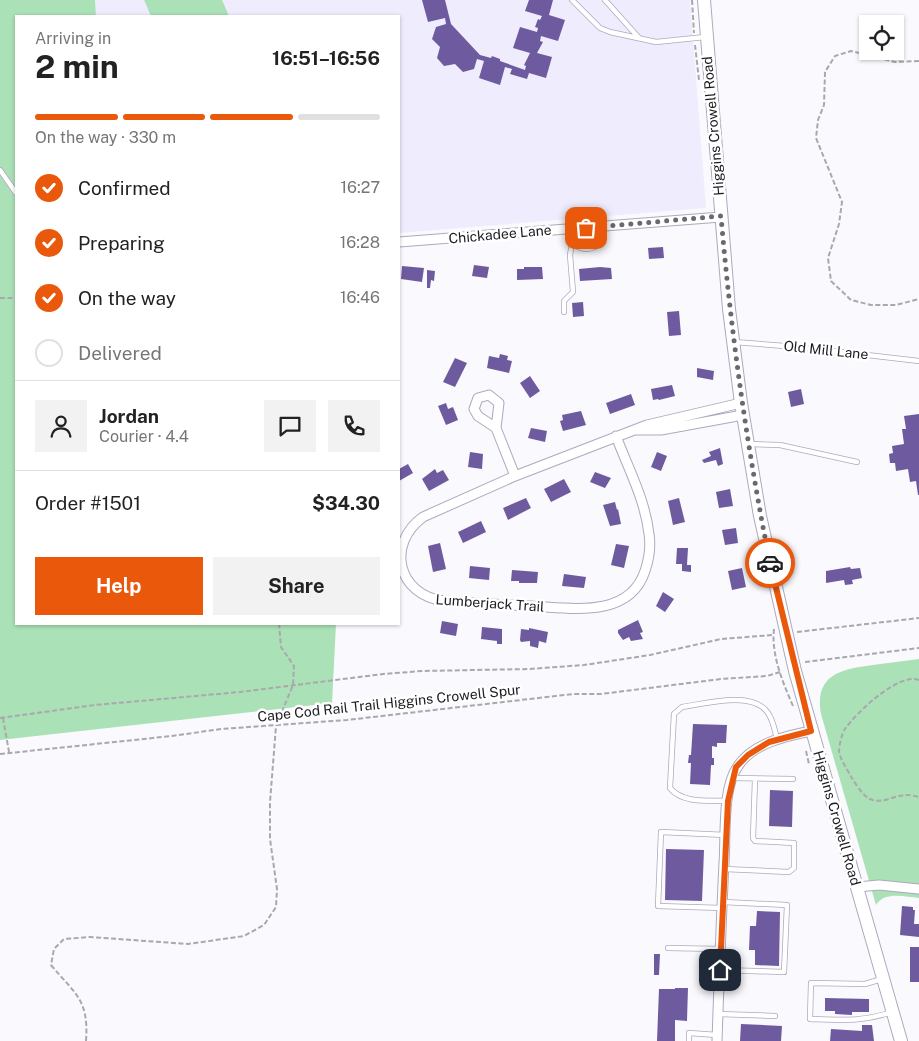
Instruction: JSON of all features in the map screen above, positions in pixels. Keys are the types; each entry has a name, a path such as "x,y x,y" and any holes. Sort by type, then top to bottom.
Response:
{"main road":[{"name":"Higgins Crowell Road","path":"704,0 733,342 742,409 767,549 793,663 811,731 901,1041"}],"street":[{"name":"Chickadee Lane","path":"400,242 721,216"},
{"name":"Lumberjack Trail","path":"616,436 640,496 650,536 646,567 640,582 631,593 618,602 602,607 580,609 444,601 426,597 412,587 404,574 401,559 402,544 411,527 431,513 515,476 616,436 659,421 696,413 742,409"},
{"name":"Lumberjack Trail","path":"634,430 661,430 698,423 742,409"},
{"path":"696,413 698,423"},
{"path":"496,428 515,476"},
{"path":"717,1038 728,801 736,767 748,755 778,740 811,731"},
{"path":"857,886 879,885 919,889"}],"lane":[{"path":"572,0 600,28 665,42 706,37"},
{"path":"605,0 640,38"},
{"path":"0,170 15,192"},
{"path":"572,243 583,249 597,245 602,240 601,226"},
{"path":"564,312 564,301 573,292 570,229"},
{"name":"Old Mill Lane","path":"733,342 798,347 919,361"},
{"path":"748,444 780,444 857,462"},
{"path":"728,801 684,798 675,795 670,788 674,714 676,710 682,706 741,699 751,701 762,707 768,714 778,740"},
{"path":"733,778 793,779"},
{"path":"724,869 789,872 794,868 794,843 755,841 753,838 755,779"},
{"path":"720,970 784,972 787,905 658,906 661,832 726,835"},
{"path":"668,948 721,950"},
{"path":"883,979 864,984 812,982 810,1018 873,1019 892,1012"},
{"path":"718,1014 775,1016"},
{"path":"689,1041 689,1033 717,1038"}],"path":[{"path":"692,0 693,26"},
{"path":"919,61 895,62 851,51 835,56 825,72 824,106 818,120 816,138 842,202 839,224 828,258 831,281 851,300 871,305 896,305 919,300"},
{"path":"0,298 15,298"},
{"path":"9,753 1,718 95,705 240,692 422,671 529,669 584,665 650,655 722,639 919,618"},
{"path":"86,1041 87,1014 77,993 51,965 54,949 64,939 90,937 188,944 216,942 244,936 264,925 276,907 277,889 270,840 270,802 276,726 293,685 294,666 281,647 279,625"},
{"path":"793,663 919,648"},
{"name":"Cape Cod Rail Trail Higgins Crowell Spur","path":"0,754 221,729 276,726 573,694 601,694 721,679 767,676 780,672"},
{"path":"919,680 916,678 908,680 888,688 872,701 844,731 839,751 857,787 870,799 882,800 907,794 919,797"}],"shaded area":[{"path":"95,0 690,0 706,208 400,233 400,15 96,15"}],"green space":[{"path":"0,0 95,0 96,15 15,15 15,625 336,625 332,703 0,740"},
{"path":"144,0 222,0 229,15 151,15"},
{"path":"919,659 919,898 890,896 876,905 821,714 820,701 826,682 841,672"}],"building":[{"path":"422,0 445,0 451,24 480,55 491,58 492,56 525,70 526,66 524,65 530,53 513,48 520,27 537,32 538,28 535,27 538,19 540,20 542,16 525,11 529,0 553,0 549,15 565,20 558,41 541,36 540,41 543,42 537,53 552,57 546,78 529,73 527,79 510,74 512,69 505,67 500,85 479,78 484,61 477,59 474,69 463,72 455,64 444,66 437,58 440,47 432,39 436,27 446,24 445,18 428,22"},
{"path":"663,247 664,258 649,259 648,248"},
{"path":"474,265 489,267 487,278 472,276"},
{"path":"402,266 424,268 422,282 401,279"},
{"path":"524,267 542,267 543,279 517,280 517,269 524,269"},
{"path":"611,268 612,279 580,281 579,269"},
{"path":"427,270 435,271 434,281 431,280 430,288 427,288"},
{"path":"583,302 584,316 573,317 572,303"},
{"path":"679,311 681,335 669,336 667,312"},
{"path":"500,354 508,356 507,360 512,361 509,373 487,368 489,356 499,358"},
{"path":"455,358 467,363 455,387 443,382"},
{"path":"697,368 714,371 713,380 697,377"},
{"path":"530,376 540,391 530,398 520,383"},
{"path":"672,385 675,396 653,400 651,389"},
{"path":"801,389 804,404 791,407 788,392"},
{"path":"631,394 635,405 610,414 606,403"},
{"path":"446,403 448,409 453,407 458,420 446,425 438,406"},
{"path":"581,411 586,425 563,431 560,421 563,420 562,415"},
{"path":"919,414 918,495 916,481 910,482 908,469 896,471 895,463 890,463 889,454 893,453 892,446 904,444 902,429 906,429 904,416"},
{"path":"531,428 547,431 545,442 528,438"},
{"path":"720,448 723,464 718,466 716,460 704,463 702,460 711,456 709,452"},
{"path":"470,452 483,454 482,469 468,467"},
{"path":"657,452 667,456 661,471 651,467"},
{"path":"408,464 413,473 400,480 400,468"},
{"path":"435,469 437,473 443,470 449,480 429,491 422,479"},
{"path":"595,472 611,478 605,488 590,482"},
{"path":"564,479 571,492 551,502 544,489"},
{"path":"730,489 733,506 719,508 716,492"},
{"path":"526,498 531,508 508,520 503,508"},
{"path":"679,498 685,522 673,525 668,501"},
{"path":"615,502 621,524 610,526 603,505"},
{"path":"481,521 486,532 463,543 458,532"},
{"path":"736,528 738,543 725,545 722,530"},
{"path":"440,543 446,569 433,572 428,546"},
{"path":"616,544 629,546 624,568 611,565"},
{"path":"677,548 688,548 687,565 691,565 691,572 682,571 682,564 676,564"},
{"path":"470,566 490,568 489,580 469,578"},
{"path":"850,567 851,569 860,568 862,578 852,580 853,584 845,585 844,580 826,583 826,571"},
{"path":"742,568 746,587 732,590 728,571"},
{"path":"512,570 538,572 537,583 511,581"},
{"path":"564,574 586,577 584,588 562,586"},
{"path":"663,592 674,599 665,612 656,606"},
{"path":"638,620 643,632 640,633 643,639 631,641 629,637 623,640 618,630"},
{"path":"442,621 458,624 456,636 440,633"},
{"path":"482,627 502,629 502,644 497,644 497,641 481,639"},
{"path":"529,628 548,632 546,643 539,641 538,648 530,646 530,641 521,642 521,629 529,630"},
{"path":"693,724 727,725 726,743 717,743 717,747 712,746 714,765 711,765 710,785 690,784 691,763 688,763 689,755 691,755"},
{"path":"770,790 793,791 792,827 769,826"},
{"path":"666,849 704,850 702,901 665,900"},
{"path":"902,906 913,907 913,910 915,910 914,924 919,924 919,937 900,935"},
{"path":"757,911 780,912 779,966 755,965 755,950 749,950 750,926 756,926"},
{"path":"910,947 919,947 919,982 910,982"},
{"path":"654,954 660,954 659,975 654,975"},
{"path":"688,988 687,1021 675,1020 675,1041 657,1041 659,989"},
{"path":"825,998 869,999 869,1012 852,1012 852,1015 835,1014 835,1011 825,1011"},
{"path":"741,1024 782,1026 781,1041 740,1041"},
{"path":"862,1025 872,1025 874,1041 830,1041 831,1029 862,1031"}],"way so far":[{"path":"586,228 694,220 721,216 729,309 739,388 754,484 770,563"}],"route":[{"path":"720,970 728,801 736,767 748,755 769,742 811,731 770,563"}]}
